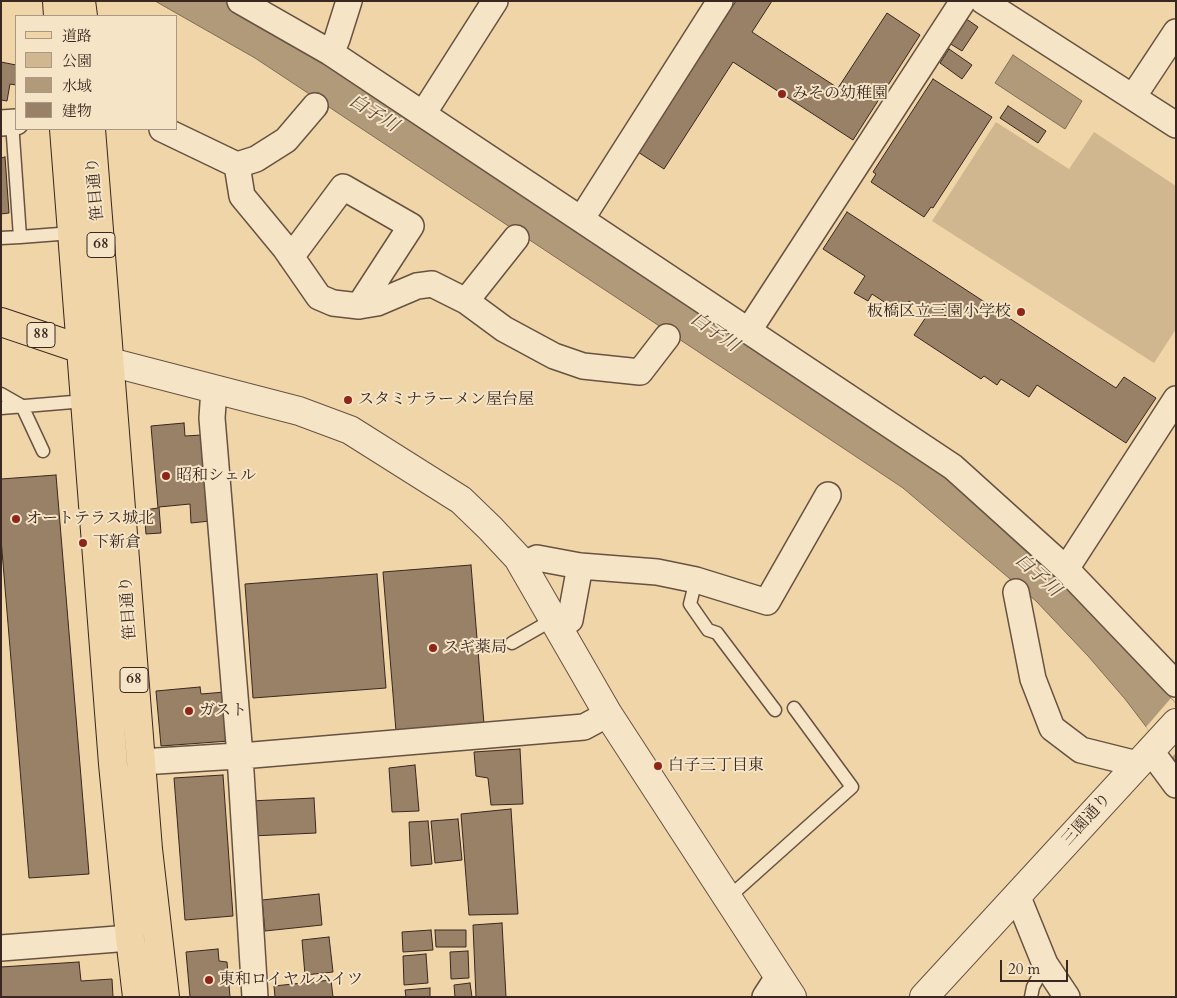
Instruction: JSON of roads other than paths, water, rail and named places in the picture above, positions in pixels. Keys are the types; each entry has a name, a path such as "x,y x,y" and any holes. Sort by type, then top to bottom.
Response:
{"main road":[{"path":"57,1 58,15"},
{"path":"81,1 83,15"},
{"name":"笹目通り","path":"64,130 113,764 137,997"},
{"name":"笹目通り","path":"91,130 141,762 151,878 165,997"},
{"name":"88","path":"1,322 81,348 110,362"}],"street":[{"path":"240,1 331,53 582,218 953,467 1066,569 1176,684"},
{"path":"331,53 349,1"},
{"path":"423,114 495,1"},
{"path":"582,218 720,1"},
{"path":"749,330 964,1"},
{"path":"983,1 1176,125"},
{"path":"1133,97 1176,32"},
{"path":"164,130 237,165 256,159 286,140 314,106"},
{"path":"237,165 242,196 292,258 319,297 333,303 359,306 377,303 417,286 432,284 466,301 504,329 554,356 583,366 640,372 667,338"},
{"path":"292,258 343,187 411,226 359,306"},
{"path":"466,301 516,238"},
{"path":"110,362 298,411 350,430 461,500 518,558 608,714 728,898 778,990"},
{"path":"214,389 212,418 240,756 255,997"},
{"path":"1066,569 1176,399"},
{"path":"522,565 537,558 580,566 657,572 696,580 767,602 828,495"},
{"path":"557,624 570,620 580,566"},
{"path":"1016,592 1033,679 1052,728 1082,750 1148,753 1176,785"},
{"path":"141,762 240,756 584,727 608,714"},
{"name":"三園通り","path":"924,997 1176,723"},
{"path":"1017,895 1044,964 1067,997"},
{"path":"1,948 130,938"}],"lane":[{"path":"10,122 20,237"},
{"path":"1,238 72,233"},
{"path":"1,394 22,406 43,451"},
{"path":"1,408 85,401"},
{"path":"696,580 690,604 708,630 717,633 775,710"},
{"path":"512,643 557,624"},
{"path":"728,898 852,787 794,708"},
{"path":"1031,997 1033,987 1044,964"}],"water":[{"name":"白子川","path":"155,1 229,1 276,28 920,455 994,515 1110,625 1176,704 1176,766 1125,699 1088,656 1036,601 903,488 255,58"},
{"path":"1013,55 1082,101 1065,129 995,83"}],"place":[{"name":"みその幼稚園","path":"782,94"},
{"name":"板橋区立三園小学校","path":"1021,312"},
{"name":"スタミナラーメン屋台屋","path":"348,400"},
{"name":"昭和シェル","path":"166,476"},
{"name":"オートテラス城北","path":"16,519"},
{"name":"下新倉","path":"83,543"},
{"name":"スギ薬局","path":"433,648"},
{"name":"ガスト","path":"189,711"},
{"name":"白子三丁目東","path":"658,766"},
{"name":"東和ロイヤルハイツ","path":"209,980"}]}
